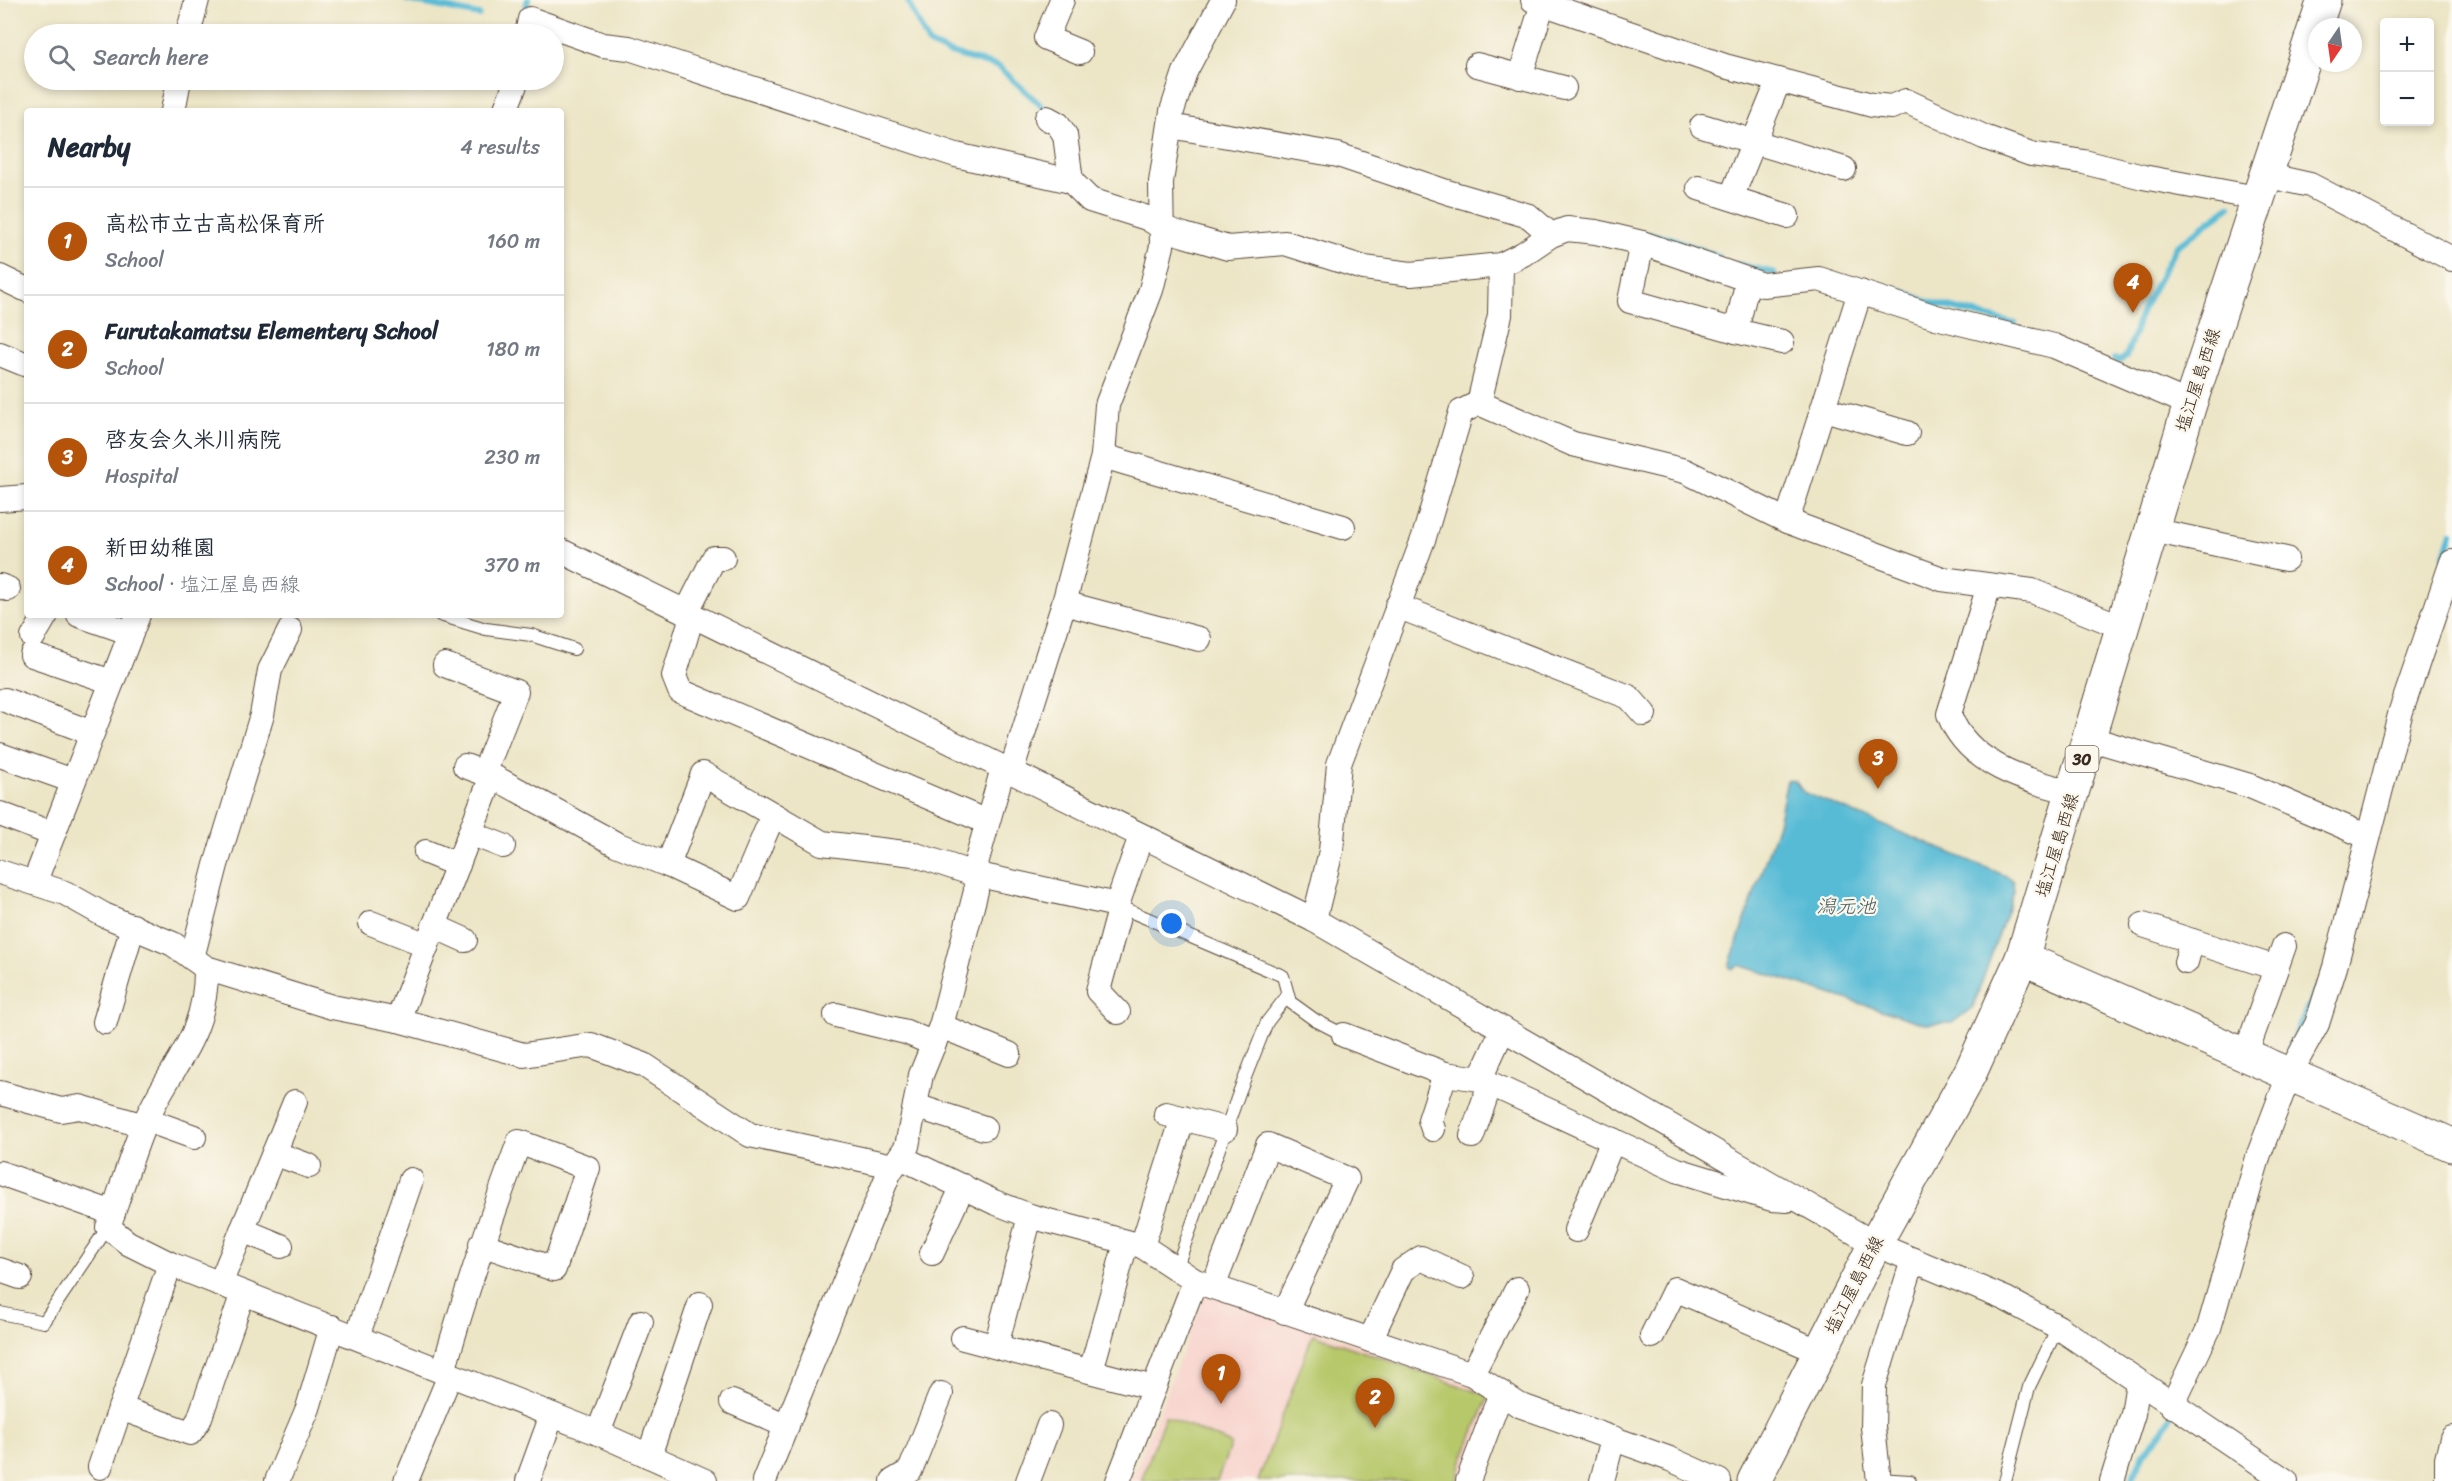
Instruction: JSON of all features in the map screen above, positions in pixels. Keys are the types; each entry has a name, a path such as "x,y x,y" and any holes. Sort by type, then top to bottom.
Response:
{"main road":[{"name":"塩江屋島西線","path":"1754,1481 1875,1244 1971,1071 2022,958 2120,626 2190,404 2324,0"},
{"path":"2022,958 2452,1145"}],"street":[{"path":"191,24 197,0"},
{"path":"1062,0 1046,38 1080,52"},
{"path":"764,1481 897,1162 907,1146 921,1075 938,1035 976,891 974,873 987,822 1064,603 1103,456 1107,405 1151,290 1162,246 1161,218 1172,111 1185,72 1223,0"},
{"path":"1520,77 1538,2 1592,10 1725,66 1872,105 1891,107 1906,101 1984,137 2031,154 2084,162 2143,177 2261,187 2310,185 2452,259"},
{"path":"529,24 530,19 544,24"},
{"path":"564,31 603,45 629,48 956,155 1071,181 1090,200 1147,218 1161,218 1228,248 1285,243 1364,268 1393,274 1501,265 1523,255 1551,234 1567,229 1642,243 1763,285 1819,279 1936,317 2054,346 2190,404"},
{"path":"1477,65 1563,88"},
{"path":"1731,198 1779,80"},
{"path":"173,108 177,90"},
{"path":"506,108 513,90"},
{"path":"1047,118 1058,124 1065,135 1071,181"},
{"path":"1170,126 1338,154 1447,192 1529,216 1551,234"},
{"path":"1702,126 1844,169"},
{"path":"1699,188 1787,216"},
{"path":"1642,243 1629,302 1782,342"},
{"path":"1479,403 1500,315 1501,265"},
{"path":"0,277 24,289"},
{"path":"1736,331 1748,280"},
{"path":"1787,521 1860,292"},
{"path":"0,354 24,364"},
{"path":"1479,403 1573,444 1685,471 1787,521 1942,579 2032,591 2120,626"},
{"path":"1314,920 1332,851 1339,764 1424,537 1461,412 1479,403"},
{"path":"1824,409 1907,433"},
{"path":"1103,456 1343,527"},
{"path":"0,499 24,497"},
{"path":"2152,530 2286,559"},
{"path":"564,552 1314,920 1875,1244 2006,1299 2058,1327 2286,1481"},
{"path":"723,558 714,558 689,614 674,676 680,691 987,822"},
{"path":"2172,1406 2209,1328 2259,1154 2289,1075 2317,1024 2335,967 2362,834 2452,562"},
{"path":"1989,586 1949,714 1955,729 1991,763 2029,782 2072,792"},
{"path":"1064,603 1199,639"},
{"path":"1397,606 1629,697 1644,714"},
{"path":"45,618 33,646 112,682"},
{"path":"34,881 134,624 97,618"},
{"path":"111,1220 145,1123 195,1034 206,994 199,963 216,866 262,715 270,670 290,630"},
{"path":"398,1020 470,833 480,772 516,692 446,664"},
{"path":"5,700 92,733"},
{"path":"2088,738 2250,786 2362,834"},
{"path":"0,755 73,781"},
{"path":"480,772 616,844 668,865 738,898 773,815"},
{"path":"668,865 703,774 822,843 913,854 974,873 1117,905"},
{"path":"0,814 53,834"},
{"path":"470,833 503,846"},
{"path":"1118,1012 1098,991 1119,913 1117,905 1141,836"},
{"path":"426,852 458,865"},
{"path":"0,872 34,881 133,926 172,944 199,963 332,1007 398,1020 524,1055 591,1045 644,1065 750,1135 897,1162 963,1186 1030,1216 1134,1245 1195,1279 1285,1312 1472,1374 1519,1404 1670,1459 1719,1481"},
{"path":"371,923 431,936 465,940"},
{"path":"2143,925 2189,952 2280,957 2245,1056"},
{"path":"105,1022 133,926"},
{"path":"836,1015 906,1032 938,1035 1008,1054"},
{"path":"1472,1136 1485,1081 1503,1029"},
{"path":"1344,1035 1445,1074 1485,1081 1677,1170 1772,1199 1798,1200"},
{"path":"1434,1129 1430,1120 1445,1074"},
{"path":"0,1093 60,1110 80,1107 194,1137"},
{"path":"220,1284 295,1102"},
{"path":"915,1106 984,1128"},
{"path":"1090,1371 1134,1245 1162,1184 1174,1116 1225,1129"},
{"path":"1576,1230 1613,1140"},
{"path":"406,1481 447,1373 481,1244 519,1142 588,1167 554,1269 481,1244"},
{"path":"1118,1481 1195,1279 1268,1145 1347,1179 1285,1312"},
{"path":"274,1152 309,1166"},
{"path":"0,1173 111,1220 128,1243 170,1264 598,1433 705,1481"},
{"path":"357,1337 411,1180"},
{"path":"932,1253 963,1186"},
{"path":"996,1346 1030,1216"},
{"path":"242,1230 281,1246"},
{"path":"1370,1340 1403,1270 1421,1258 1462,1277"},
{"path":"1879,1480 1873,1427 1874,1385 1913,1260"},
{"path":"100,1467 170,1264"},
{"path":"1472,1374 1517,1289"},
{"path":"1652,1336 1675,1289 1820,1352"},
{"path":"120,1408 190,1433 199,1420 243,1293"},
{"path":"649,1456 700,1304"},
{"path":"598,1433 641,1322"},
{"path":"277,1481 308,1408 332,1327"},
{"path":"963,1338 1154,1388"},
{"path":"2112,1481 2133,1414 2138,1382"},
{"path":"1468,1481 1501,1393"},
{"path":"893,1481 910,1471 941,1394"},
{"path":"732,1401 787,1426"},
{"path":"528,1481 552,1415"},
{"path":"1029,1481 1049,1425"},
{"path":"1602,1481 1614,1438"},
{"path":"2447,1481 2447,1459 2452,1438"}],"lane":[{"path":"450,618 486,629 531,635 574,649"},
{"path":"1117,905 1283,976 1290,1002 1315,1020 1344,1035"},
{"path":"1195,1279 1225,1129 1267,1022 1288,995"},
{"path":"0,1313 44,1322 111,1220"},
{"path":"2005,1481 2029,1387 2058,1327"},
{"path":"1879,1480 1910,1481"}],"shaded area":[{"path":"1207,1291 1494,1393 1460,1481 1131,1481"}],"green space":[{"path":"1313,1334 1489,1396 1461,1463 1457,1481 1258,1481"},
{"path":"1165,1416 1231,1444 1217,1481 1141,1481"}],"water":[{"name":"潟元池","path":"1787,780 1795,781 1803,792 2009,877 2013,882 2014,892 1973,1007 1952,1023 1925,1024 1739,965 1731,969 1729,966 1778,824"}],"waterway":[{"path":"407,0 479,15"},
{"path":"524,13 528,0"},
{"path":"907,0 929,44 947,52 999,67 1047,111"},
{"path":"2114,359 2119,361 2126,357 2142,310 2176,247 2230,206"},
{"path":"1649,234 1673,239 1719,257"},
{"path":"1737,264 1774,273"},
{"path":"1866,282 1904,292 1925,301 2015,324"},
{"path":"2444,558 2452,533"},
{"path":"2289,1049 2317,987"},
{"path":"2131,1481 2144,1453 2163,1431 2170,1417"}],"place":[{"name":"新田幼稚園","path":"2133,313"},
{"name":"啓友会久米川病院","path":"1878,789"},
{"name":"高松市立古高松保育所","path":"1221,1404"},
{"name":"Furutakamatsu Elementery School","path":"1375,1428"}]}
